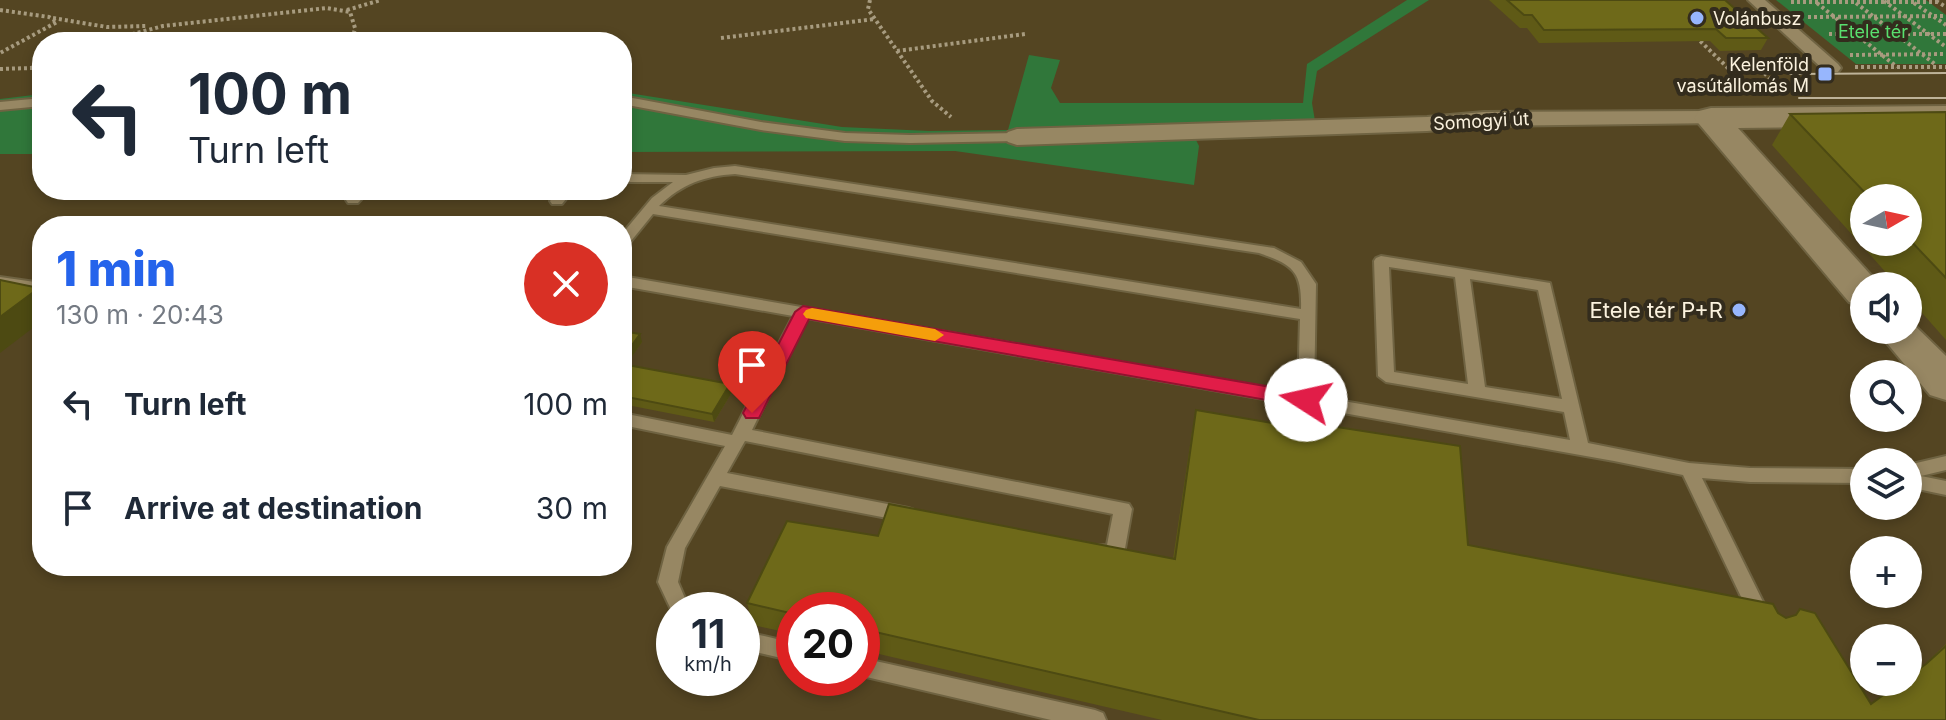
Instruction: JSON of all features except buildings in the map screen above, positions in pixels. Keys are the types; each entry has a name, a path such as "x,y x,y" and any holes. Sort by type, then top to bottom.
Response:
{"main road":[{"name":"Somogyi út","path":"1711,118 1946,116"},
{"path":"1711,118 1850,277"},
{"path":"1910,344 1946,384"}],"street":[{"path":"1757,1 1826,62"},
{"name":"Somogyi út","path":"1017,137 1427,124 1484,119 1711,118"}],"lane":[{"path":"632,102 844,137 928,141 1017,137"},
{"path":"0,106 32,103"},
{"path":"632,178 683,178 735,170 1261,249 1283,256 1302,269 1309,284 1306,400"},
{"path":"632,231 670,186 683,178"},
{"path":"650,209 1308,315"},
{"path":"1572,407 1386,376 1381,261 1545,286 1572,407 1581,449"},
{"path":"1462,273 1477,391"},
{"path":"0,282 32,287"},
{"path":"632,283 1689,470 1750,475 1850,476"},
{"path":"672,592 668,582 676,547 739,438 803,312"},
{"path":"632,421 1123,509 1115,554 1084,548"},
{"path":"1922,469 1946,463"},
{"path":"1689,470 1767,628"},
{"path":"716,478 931,519"},
{"path":"1922,483 1946,488"},
{"path":"880,671 1095,720"}],"path":[{"path":"0,10 107,27 163,26 305,9 346,11 381,0"},
{"path":"870,0 868,9 932,101 965,127 990,138"},
{"path":"1757,1 1936,1 1946,7"},
{"path":"1815,1 1898,67"},
{"path":"1853,1 1938,67"},
{"path":"1884,1 1946,47"},
{"path":"1912,1 1946,25"},
{"path":"346,11 350,12 354,32"},
{"path":"1775,17 1946,16"},
{"path":"39,32 57,22 49,17"},
{"path":"721,38 875,19"},
{"path":"140,32 163,26"},
{"path":"897,51 1025,34"},
{"path":"1796,35 1946,34"},
{"path":"0,53 32,36"},
{"path":"1695,36 1728,68 1759,68 1782,90 1767,89"},
{"path":"1826,62 1881,55 1946,54"},
{"path":"0,69 32,68"}],"green space":[{"path":"1407,0 1429,0 1317,71 1312,103 1315,121 1188,124 1199,146 1194,185 955,151 632,152 632,94 842,127 929,131 1008,130 1029,55 1060,60 1051,88 1060,103 1303,103 1307,64"},
{"name":"Etele tér","path":"1776,0 1926,0 1946,15 1946,64 1856,64"},
{"path":"32,95 32,154 0,154 0,99"}],"tram line":[{"path":"1790,74 1946,73"},
{"path":"1799,98 1946,98"}],"slow traffic":[{"path":"812,314 935,335"}],"place":[{"name":"Volánbusz","path":"1697,18"},
{"name":"Kelenföld vasútállomás M","path":"1825,74"},
{"name":"Etele tér P+R","path":"1739,310"}],"route":[{"path":"752,413 803,312 1306,400"}]}
